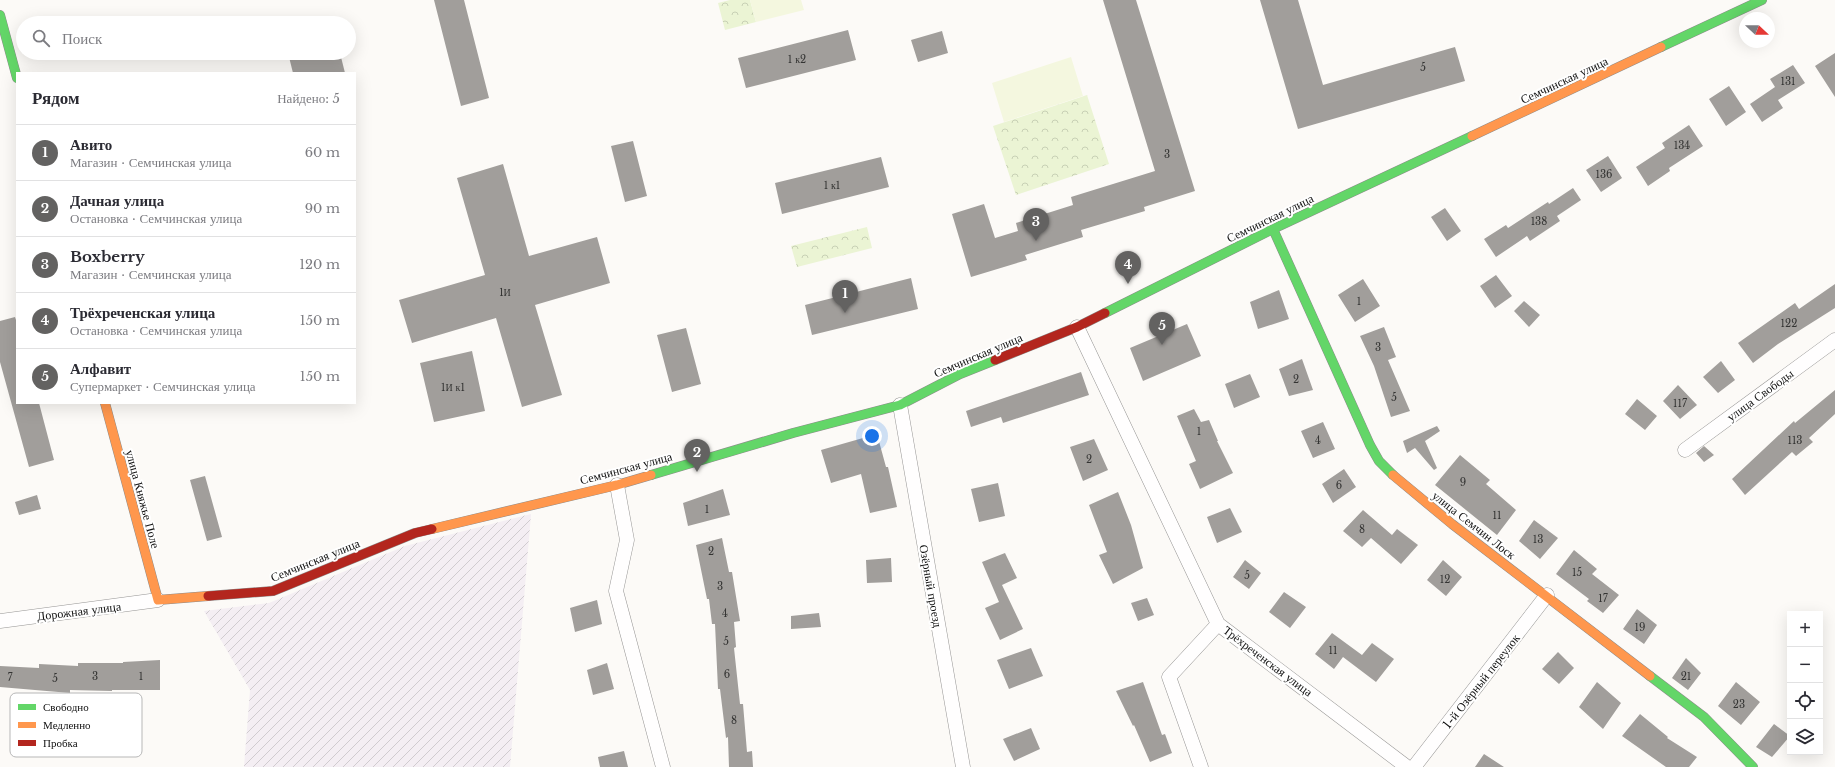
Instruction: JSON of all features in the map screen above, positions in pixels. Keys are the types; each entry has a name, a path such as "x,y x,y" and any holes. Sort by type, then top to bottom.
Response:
{"street":[{"name":"Семчинская улица","path":"158,600 273,591 415,533 617,485 792,433 900,405 960,374 1077,327 1273,229 1762,0"},
{"path":"0,15 16,74"},
{"name":"улица Семчин Лоск","path":"1273,229 1370,445 1379,461 1395,477 1452,524 1547,595 1704,717 1753,767"},
{"name":"Трёхреченская улица","path":"1077,327 1218,624 1407,767"},
{"name":"улица Свободы","path":"1686,450 1835,340"},
{"name":"улица Княжье Поле","path":"105,404 158,600"},
{"name":"Озёрный проезд","path":"900,405 963,767"},
{"path":"617,485 627,540 616,591 663,767"},
{"name":"1-й Озёрный переулок","path":"1414,767 1547,595"},
{"name":"Дорожная улица","path":"0,621 158,600"},
{"path":"1201,767 1169,677 1218,624"}],"shaded area":[{"path":"531,514 510,767 244,767 250,690 204,611 269,603 405,546"}],"green space":[{"path":"730,0 750,0 756,22 725,30 718,3"},
{"path":"750,0 801,0 804,10 756,22"},
{"path":"1071,57 1083,96 1004,122 992,83"},
{"path":"1087,95 1109,164 1016,195 993,126"},
{"path":"867,227 872,248 797,267 791,246"}],"building":[{"path":"434,0 464,0 489,98 461,106"},
{"path":"1103,0 1136,0 1195,191 1144,207 1145,211 1081,230 1083,237 1025,255 1027,260 971,277 952,214 984,204 995,238 1018,231 1016,223 1073,205 1071,197 1155,171"},
{"path":"1260,0 1298,0 1323,85 1455,47 1465,81 1298,129"},
{"path":"848,30 856,60 746,88 738,58"},
{"path":"942,31 948,53 918,62 911,40"},
{"path":"1835,53 1835,97 1815,66"},
{"path":"290,60 342,60 345,72 293,72"},
{"path":"1793,65 1805,83 1778,100 1783,108 1762,122 1750,104 1775,87 1770,79"},
{"path":"1729,86 1746,112 1726,126 1709,99"},
{"path":"1689,125 1703,146 1669,168 1670,171 1648,186 1636,167 1665,148 1662,143"},
{"path":"633,141 647,196 625,202 611,146"},
{"path":"1608,156 1622,178 1601,192 1586,170"},
{"path":"881,157 889,187 782,214 775,183"},
{"path":"503,164 529,256 597,237 610,283 535,305 562,395 522,407 496,318 412,343 399,300 485,275 457,178"},
{"path":"1573,188 1581,200 1557,216 1560,221 1530,241 1527,236 1496,257 1484,239 1506,225 1508,228"},
{"path":"1445,208 1461,231 1447,241 1431,217"},
{"path":"1496,275 1512,296 1495,308 1480,286"},
{"path":"911,278 918,309 812,335 805,305"},
{"path":"1363,279 1380,306 1355,322 1338,295"},
{"path":"1835,284 1835,308 1778,344 1753,363 1738,343 1795,303 1799,309"},
{"path":"1279,290 1289,319 1258,329 1250,302"},
{"path":"1524,301 1540,315 1529,327 1514,311"},
{"path":"15,317 16,404 39,404 54,460 29,467 0,362 0,321"},
{"path":"1187,324 1201,356 1143,381 1130,348"},
{"path":"1384,327 1396,357 1388,360 1410,411 1391,417 1374,366 1360,336"},
{"path":"686,328 701,384 672,392 657,335"},
{"path":"472,351 485,411 434,422 420,363"},
{"path":"1302,359 1313,390 1289,396 1279,369"},
{"path":"1721,361 1735,380 1718,393 1703,377"},
{"path":"1081,372 1089,395 1003,423 1001,417 971,427 966,411"},
{"path":"1250,374 1260,397 1234,408 1225,384"},
{"path":"1678,385 1697,405 1680,419 1663,401"},
{"path":"1835,390 1835,414 1809,438 1813,442 1796,456 1792,452 1745,495 1732,479 1794,421 1795,423"},
{"path":"1637,399 1657,416 1645,430 1625,414"},
{"path":"1194,409 1201,422 1209,420 1217,441 1233,473 1200,489 1189,464 1196,461 1177,416"},
{"path":"1323,422 1335,449 1313,458 1301,431"},
{"path":"1437,426 1440,431 1425,441 1437,468 1434,470 1415,448 1407,453 1403,441"},
{"path":"877,434 886,467 888,467 897,507 870,513 861,474 831,483 821,450"},
{"path":"1094,439 1108,470 1083,481 1070,447"},
{"path":"1704,446 1714,455 1704,462 1696,453"},
{"path":"1460,455 1490,480 1486,484 1516,510 1497,535 1435,485"},
{"path":"1344,469 1356,487 1333,503 1322,484"},
{"path":"205,476 222,537 207,541 190,480"},
{"path":"998,483 1005,516 979,522 971,489"},
{"path":"723,489 730,515 688,526 683,503"},
{"path":"1118,492 1131,525 1143,568 1113,584 1099,555 1107,552 1089,505"},
{"path":"37,495 41,509 19,515 15,502"},
{"path":"1230,508 1242,532 1217,543 1207,517"},
{"path":"1363,510 1392,535 1397,529 1418,545 1401,564 1371,538 1362,547 1343,531"},
{"path":"1534,520 1558,538 1540,559 1519,541"},
{"path":"722,538 729,572 732,572 740,621 734,622 736,647 734,648 740,704 743,704 747,752 752,751 753,767 729,767 728,737 726,738 720,689 718,689 715,624 712,624 709,599 707,599 696,545"},
{"path":"1574,550 1597,569 1592,574 1619,595 1603,613 1587,601 1589,599 1556,574"},
{"path":"1005,553 1017,578 1002,585 1023,629 1000,640 985,608 999,602 982,562"},
{"path":"891,558 892,582 867,583 866,560"},
{"path":"1245,560 1261,573 1249,589 1233,577"},
{"path":"1443,560 1462,577 1446,596 1427,580"},
{"path":"1284,592 1306,607 1290,628 1269,612"},
{"path":"1147,598 1154,615 1138,621 1131,603"},
{"path":"597,600 602,624 575,632 570,608"},
{"path":"1637,609 1657,625 1644,644 1623,629"},
{"path":"819,613 821,627 791,629 791,616"},
{"path":"1332,633 1362,655 1372,643 1394,659 1376,682 1343,657 1334,669 1315,654"},
{"path":"1031,648 1043,676 1009,689 997,660"},
{"path":"1558,652 1574,668 1559,684 1542,669"},
{"path":"1686,658 1701,673 1688,690 1672,678"},
{"path":"160,660 160,690 70,690 70,693 0,687 0,666 39,668 39,664 78,666 78,663 123,663"},
{"path":"607,663 614,689 593,695 587,670"},
{"path":"1143,682 1162,735 1165,734 1172,753 1150,762 1134,725 1133,726 1116,691"},
{"path":"1597,682 1621,703 1603,729 1579,707"},
{"path":"1736,682 1760,702 1741,725 1718,706"},
{"path":"1640,714 1668,737 1667,738 1697,757 1689,767 1666,767 1622,736"},
{"path":"1774,724 1787,734 1787,740 1772,757 1756,747"},
{"path":"1031,728 1040,749 1014,761 1003,739"},
{"path":"624,751 628,767 600,767 598,757"},
{"path":"1484,754 1504,767 1475,767"}],"traffic: fast":[{"path":"1661,47 1762,0"},
{"path":"0,15 16,74"},
{"path":"1105,313 1273,229 1472,136"},
{"path":"1273,229 1370,445 1379,461 1393,475"},
{"path":"651,475 793,433 900,405 960,374 995,360"},
{"path":"1650,676 1704,717 1753,767"}],"traffic: slow":[{"path":"1472,136 1661,47"},
{"path":"105,404 158,600 208,596"},
{"path":"432,529 617,485 651,475"},
{"path":"1393,475 1452,524 1650,676"}],"traffic: jam":[{"path":"995,360 1077,327 1105,313"},
{"path":"208,596 273,591 415,533 432,529"}],"place":[{"name":"Boxberry","path":"1036,241"},
{"name":"Трёхреченская улица","path":"1128,284"},
{"name":"Авито","path":"845,313"},
{"name":"Алфавит","path":"1162,345"},
{"name":"Дачная улица","path":"697,472"}]}
